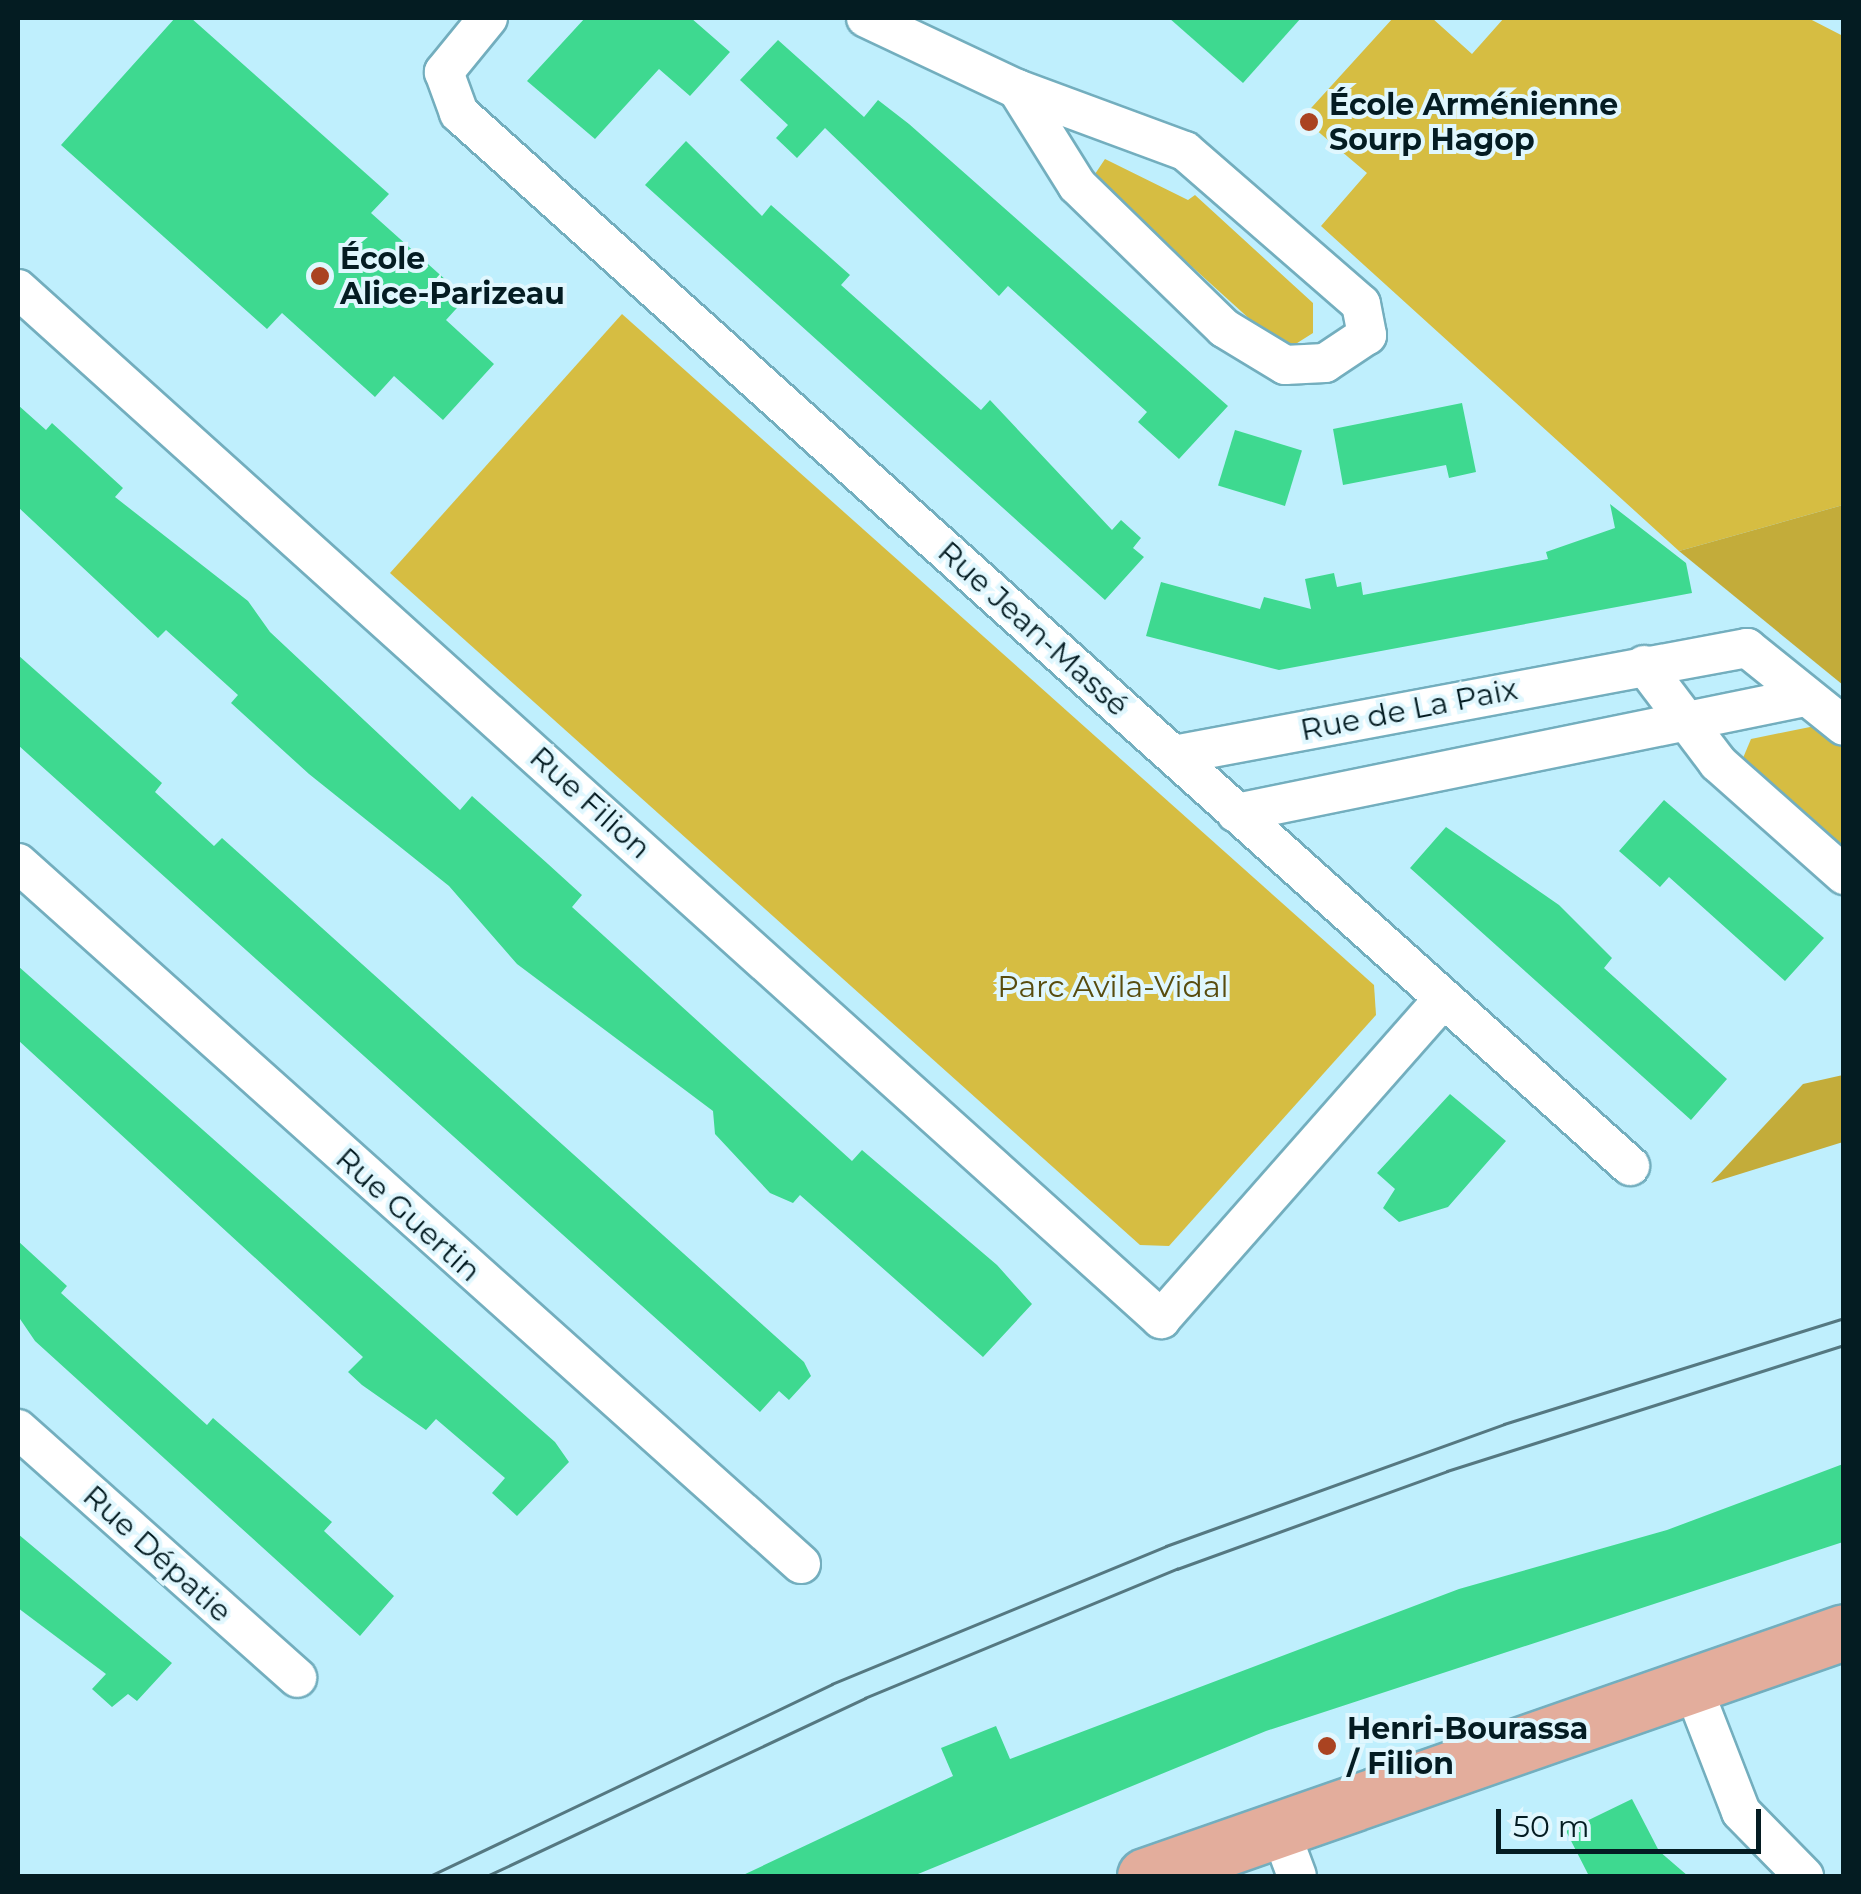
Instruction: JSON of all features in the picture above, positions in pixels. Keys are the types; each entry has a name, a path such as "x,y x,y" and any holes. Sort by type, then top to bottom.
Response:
{"main road":[{"path":"1145,1876 1278,1825 1844,1632"}],"street":[{"name":"Rue Jean-Massé","path":"488,18 451,58 443,87 459,114 1630,1166"},
{"path":"866,18 1016,89 1184,151 1361,304 1367,335 1325,362 1285,365 1224,328 1077,186 1016,89"},
{"name":"Rue Filion","path":"18,289 1160,1319 1442,1000"},
{"name":"Rue de La Paix","path":"1174,755 1746,648 1844,726"},
{"path":"1644,665 1682,720 1844,874"},
{"path":"1236,813 1805,696"},
{"name":"Rue Guertin","path":"18,863 801,1564"},
{"name":"Rue Dépatie","path":"18,1429 296,1678"},
{"path":"1692,1683 1741,1812 1804,1876"},
{"path":"1278,1825 1296,1876"}],"green space":[{"path":"1393,18 1432,18 1472,54 1504,18 1808,18 1843,36 1843,505 1679,551 1321,226 1367,173 1302,118"},
{"path":"1105,159 1188,200 1195,195 1313,303 1313,333 1294,345 1275,342 1093,177"},
{"name":"Parc Avila-Vidal","path":"622,314 1374,985 1376,1015 1169,1246 1140,1245 390,573"},
{"path":"1815,726 1843,744 1843,851 1743,758 1751,739"}],"shaded area":[{"path":"1844,505 1843,685 1679,551"},
{"path":"1843,1075 1843,1142 1711,1183 1803,1084"}],"building":[{"path":"175,18 191,18 389,194 371,213 466,298 446,320 494,364 443,420 394,376 375,397 282,313 267,329 61,145"},
{"path":"585,18 691,18 730,52 690,96 659,69 595,139 527,81"},
{"path":"1169,18 1301,18 1243,83"},
{"path":"778,40 864,117 878,100 909,124 1228,406 1179,459 1138,422 1147,412 1008,286 999,296 825,128 797,158 776,138 788,125 740,80"},
{"path":"686,141 762,216 771,205 850,275 841,285 981,410 990,400 1112,530 1121,520 1141,538 1133,548 1144,557 1105,600 645,185"},
{"path":"1462,403 1476,472 1449,478 1446,465 1343,485 1333,429"},
{"path":"18,405 46,430 52,423 123,488 115,497 248,601 270,632 460,810 472,796 548,864 582,895 572,907 852,1161 862,1150 997,1265 1032,1304 983,1357 800,1195 793,1203 770,1193 715,1134 713,1111 517,964 449,886 309,774 231,703 238,695 166,630 158,638 18,507"},
{"path":"1235,430 1302,450 1285,506 1218,485"},
{"path":"1610,504 1686,563 1692,593 1279,670 1146,636 1161,582 1260,609 1264,597 1311,609 1305,579 1334,573 1337,587 1361,582 1363,595 1548,559 1546,552 1615,528"},
{"path":"18,655 162,783 155,792 214,846 222,838 804,1362 811,1376 789,1400 779,1391 760,1412 18,745"},
{"path":"1664,800 1824,938 1785,981 1669,877 1660,887 1619,851"},
{"path":"1446,827 1559,905 1612,958 1604,968 1727,1079 1691,1120 1410,868"},
{"path":"18,966 555,1442 569,1462 517,1516 492,1493 505,1478 436,1419 426,1430 362,1385 348,1372 363,1357 18,1040"},
{"path":"1450,1094 1506,1141 1448,1207 1399,1222 1383,1208 1395,1189 1377,1173"},
{"path":"18,1241 67,1286 61,1293 207,1425 213,1418 332,1522 324,1531 394,1596 360,1636 35,1341 18,1316"},
{"path":"1843,1464 1843,1542 1266,1731 918,1874 741,1876 953,1776 941,1748 996,1726 1010,1759 1459,1589 1667,1530"},
{"path":"18,1534 172,1663 137,1701 128,1694 112,1707 92,1689 106,1674 18,1608"},
{"path":"1632,1799 1659,1851 1688,1876 1589,1876 1566,1831"}],"tram line":[{"path":"430,1876 832,1684 1166,1546 1504,1424 1844,1318"},
{"path":"487,1876 865,1698 1177,1569 1447,1471 1844,1345"}],"place":[{"name":"École Arménienne Sourp Hagop","path":"1309,122"},
{"name":"École Alice-Parizeau","path":"320,276"},
{"name":"Henri-Bourassa / Filion","path":"1327,1746"}]}
